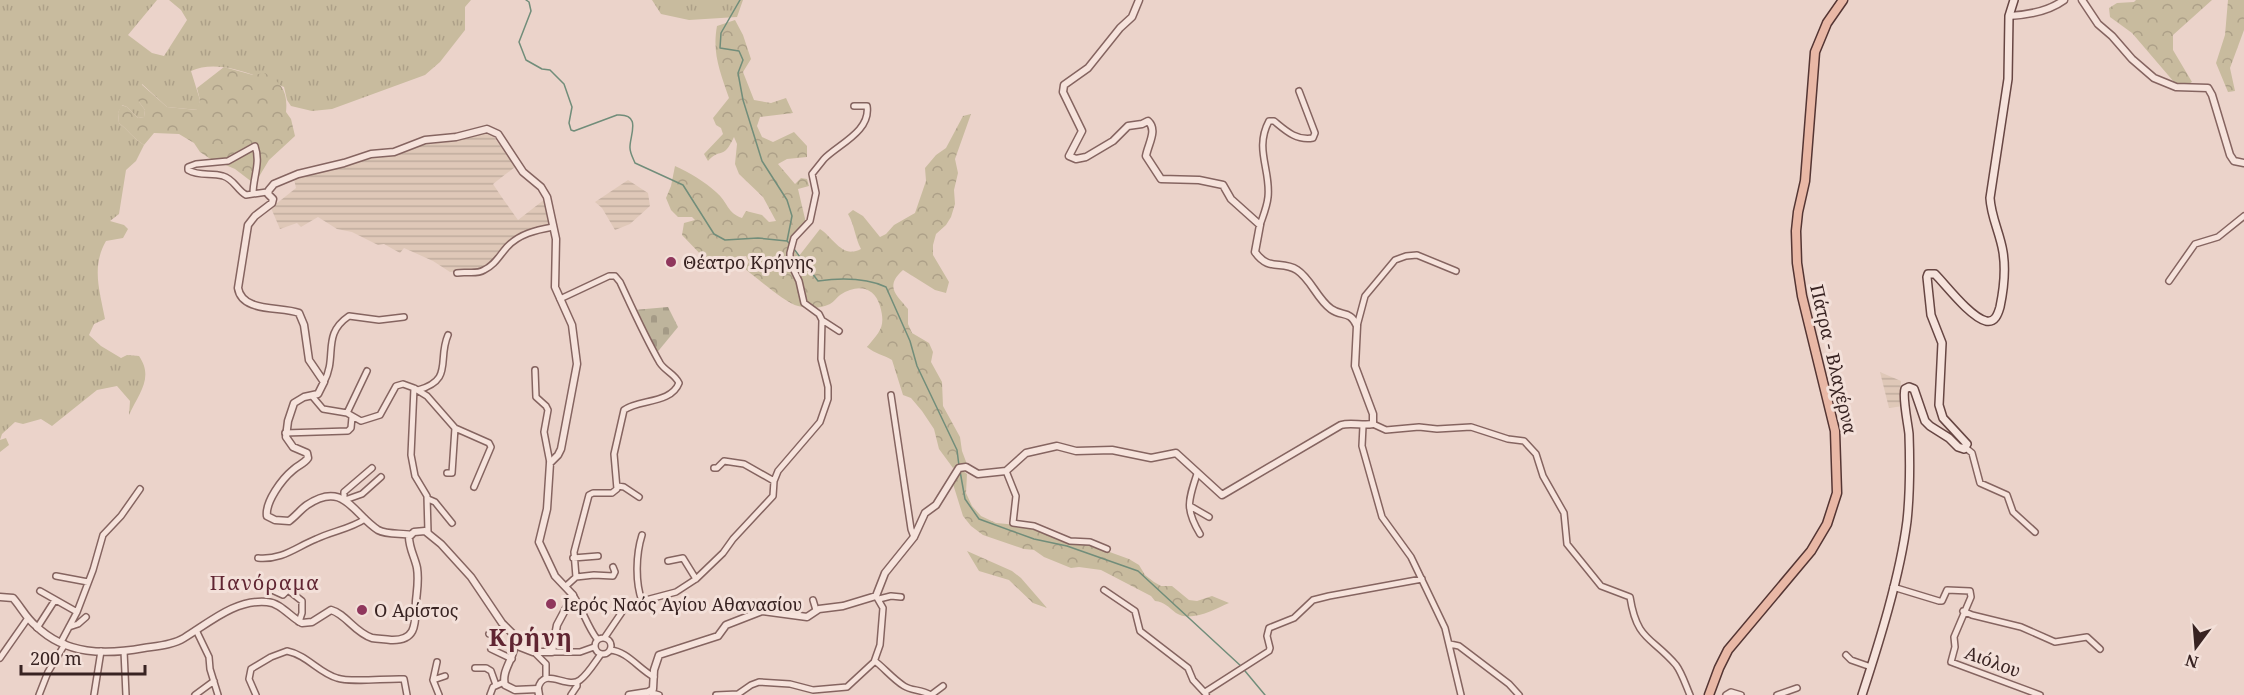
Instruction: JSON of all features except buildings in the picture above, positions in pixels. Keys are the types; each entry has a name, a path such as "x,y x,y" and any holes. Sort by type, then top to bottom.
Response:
{"main road":[{"name":"Πάτρα - Βλαχέρνα","path":"1709,695 1728,650 1811,551 1827,524 1837,493 1835,431 1802,296 1797,263 1796,231 1805,181 1812,66 1819,39 1827,23 1844,0"},
{"path":"1862,695 1893,587 1907,511 1910,450 1907,412 1903,395 1905,389 1909,387 1914,390 1922,416 1930,426 1949,438 1958,447 1966,448 1966,441 1943,418 1939,405 1942,344 1930,315 1926,280 1928,274 1935,274 1948,290 1983,320 1991,321 1997,315 2005,271 2003,250 1990,208 1990,198 2008,79 2009,16 2014,0"}],"street":[{"path":"1139,0 1132,17 1120,27 1088,68 1064,85 1063,92 1082,131 1069,156 1076,159 1086,157 1113,141 1128,126 1148,121 1153,131 1146,156 1159,177 1163,180 1193,179 1223,185 1231,199 1260,225"},
{"path":"2009,16 2031,13 2054,6 2064,0"},
{"path":"2082,0 2098,24 2154,78 2176,87 2208,88 2232,159 2238,163 2244,163"},
{"path":"1299,91 1316,133 1313,138 1306,139 1288,133 1274,120 1269,121 1264,132 1262,152 1269,196 1255,252 1267,264 1296,269 1331,309 1350,315 1357,326"},
{"path":"597,639 605,637 622,611 642,601 676,592 696,579 773,496 774,481 778,471 820,422 829,392 821,359 822,320 819,314 804,303 799,280 790,262 790,254 794,238 807,225 813,210 816,193 812,174 824,159 863,125 867,106 854,106"},
{"path":"253,194 259,157 255,146 228,161 188,167 188,170 195,174 223,176 231,179 244,194 253,194 267,192 274,184 312,170 371,154 394,152 425,140 456,137 487,129 498,134 523,172 541,187 547,197 556,239 555,281 572,325 577,364 561,449 550,463"},
{"path":"267,192 273,199 272,203 255,216 248,225 239,277 240,297 249,303 299,313 304,325 309,360 324,382"},
{"path":"2169,281 2195,244 2218,237 2244,216"},
{"path":"457,273 482,272 521,237 535,230 553,227"},
{"path":"1373,424 1372,414 1354,366 1357,326 1365,297 1395,260 1406,256 1417,255 1456,271"},
{"path":"560,298 609,276 615,276 663,367 678,380 676,389 668,395 630,406 624,410 614,454 618,486 614,493 590,494 576,540 573,558 576,577"},
{"path":"404,317 379,320 349,316 336,326 330,369 320,392 294,403 285,433 290,443 307,453 308,458 291,471 279,486 267,510 268,518 280,521 290,520 316,501 333,497 344,500 382,532 411,535"},
{"path":"822,320 839,331"},
{"path":"416,389 429,386 441,375 448,335"},
{"path":"535,370 536,397 548,410 544,432 550,463 547,509 539,544 555,576 566,586 582,608 589,629 597,639"},
{"path":"285,433 348,431 351,428 349,415 367,371"},
{"path":"312,396 323,410 349,415 359,421 376,418 384,411 396,386 405,384 416,389 427,396 455,428 489,443 491,447 474,487"},
{"path":"416,389 411,455 414,473 426,492 428,500 428,532"},
{"path":"891,395 914,537"},
{"path":"716,695 739,694 751,685 761,682 786,683 816,692 847,687 875,661 882,637 883,618 883,608 877,597 885,573 914,537 926,513 936,505 961,467 978,474 1006,471 1026,453 1057,446 1076,451 1112,450 1151,458 1176,453 1218,493 1224,495 1341,425 1373,424 1386,430 1419,427 1437,429 1471,427 1508,439 1524,441 1536,454 1543,476 1564,513 1567,544 1601,586 1630,597 1636,623 1642,634 1677,666 1690,695"},
{"path":"1363,426 1362,446 1382,517 1411,557 1445,628 1461,695"},
{"path":"447,473 452,473 455,428"},
{"path":"1966,448 1972,453 1980,483 2007,495 2013,512 2035,532"},
{"path":"714,468 724,461 740,463 774,481"},
{"path":"344,500 344,492 372,468"},
{"path":"1006,471 1016,496 1013,523 1034,526 1063,538 1090,542 1107,549"},
{"path":"1197,474 1190,516 1200,534"},
{"path":"344,500 362,494 381,477"},
{"path":"618,486 624,487 639,497"},
{"path":"39,695 77,612 102,535 121,516 140,489"},
{"path":"428,500 435,502 452,523"},
{"path":"1190,506 1209,517"},
{"path":"258,558 277,558 291,553 314,540 347,530 365,519"},
{"path":"2,597 14,599 37,628 82,651 124,651 174,643 219,615 261,602 273,603 299,622 306,623 312,622 331,610 338,612 350,625 368,636 397,640 407,638 414,626 418,581 417,567 409,544 411,535 415,531 428,532 471,577 498,618 513,634 515,645 504,682"},
{"path":"642,535 639,546 638,580 642,601"},
{"path":"573,558 598,556"},
{"path":"668,561 683,558 696,579"},
{"path":"566,586 576,577 613,576 615,572 613,567"},
{"path":"56,576 88,582"},
{"path":"1104,590 1135,611 1140,631 1188,668 1193,680 1206,693 1269,651 1267,636 1269,628 1294,618 1313,600 1422,579"},
{"name":"Αιόλου","path":"1893,587 1939,601 1942,601 1947,590 1970,591 1971,597 1963,611 1954,637 1955,647 1951,662 2040,695"},
{"path":"273,588 288,590 302,601 299,622"},
{"path":"40,591 77,612"},
{"path":"552,652 557,625 573,595"},
{"path":"649,692 654,688 658,655 718,636 725,626 762,611 807,617 816,610 877,597 901,597"},
{"path":"37,628 55,600"},
{"path":"813,600 816,610"},
{"path":"1963,611 2020,627 2055,642 2087,637 2100,649"},
{"path":"69,627 78,624 86,617"},
{"path":"0,658 27,618"},
{"path":"489,634 507,628"},
{"path":"196,630 209,657 218,695"},
{"path":"605,637 610,642 610,650"},
{"path":"515,645 534,652 582,652 594,647 597,639"},
{"path":"1450,644 1459,646 1509,684 1519,695"},
{"path":"594,647 601,654"},
{"path":"491,650 512,659"},
{"path":"571,695 577,682 601,654 610,650 621,652 641,669 654,676"},
{"path":"94,695 101,651"},
{"path":"124,651 126,695"},
{"path":"255,695 249,680 251,669 271,657 288,651 316,665 323,673 339,679 404,679 406,695"},
{"path":"534,652 546,663 546,678"},
{"path":"1846,655 1851,660 1871,667"},
{"path":"875,661 900,683 911,689 920,689 931,695 940,686 944,686"},
{"path":"437,662 433,680 439,695"},
{"path":"475,668 489,669 494,675 496,685"},
{"path":"433,680 446,676"},
{"path":"504,682 512,690 538,692 540,683 546,678 577,682"},
{"path":"195,695 214,681"},
{"path":"490,695 492,688 504,682"},
{"path":"1777,695 1797,688"},
{"path":"629,695 649,692 659,695"},
{"path":"1726,695 1731,692 1741,695"}],"shaded area":[{"path":"485,133 494,137 515,167 493,184 503,199 518,220 545,199 550,226 522,235 494,262 478,271 450,272 433,261 404,248 400,253 384,244 378,245 352,232 337,229 318,217 301,227 297,223 280,229 271,208 296,188 294,179 306,174 366,159 396,155 423,145 457,141"},
{"path":"628,180 648,193 650,206 630,224 615,230 602,208 595,202"},
{"path":"1880,372 1901,381 1900,394 1903,406 1889,408"}],"green space":[{"path":"0,0 157,0 128,35 152,53 164,56 187,20 181,10 169,0 471,0 465,7 465,30 440,62 425,75 332,109 312,111 291,106 284,87 225,67 213,66 191,71 200,100 198,110 167,107 142,84 139,102 145,110 144,117 138,118 122,105 118,113 119,123 144,145 136,161 126,170 119,214 110,221 124,225 128,229 123,238 106,241 101,251 98,280 105,319 94,324 89,335 101,346 121,358 127,355 139,356 145,371 141,392 129,415 130,401 117,386 97,390 52,426 41,419 23,424 15,422 2,434 0,440"},
{"path":"652,0 743,0 737,17 689,20 661,14"},
{"path":"2136,0 2212,0 2173,35 2173,50 2192,82 2180,89 2132,33 2110,17 2109,8 2117,3"},
{"path":"2228,0 2244,0 2244,30 2230,68 2235,91 2228,92 2216,63 2225,35"},
{"path":"735,20 751,59 743,72 754,100 771,103 786,98 793,113 760,117 757,126 762,137 773,142 794,132 807,146 807,157 787,159 778,164 795,184 801,178 807,179 809,186 798,189 806,223 791,243 799,256 820,229 843,249 854,251 861,249 848,214 853,210 863,216 880,237 894,225 915,213 926,181 925,168 936,155 946,148 963,116 971,114 955,159 958,173 954,190 955,204 951,217 936,234 933,245 933,255 949,282 946,293 935,290 903,270 897,276 893,286 894,291 908,309 908,324 912,333 929,343 933,352 931,362 942,382 943,406 960,437 968,467 953,468 939,449 934,429 922,411 911,398 903,395 892,360 867,347 882,324 882,313 874,294 859,288 846,291 826,306 806,308 798,306 779,295 745,269 749,262 746,256 707,261 682,235 684,223 695,220 692,217 678,217 671,210 666,198 675,166 712,188 737,216 742,218 746,211 762,215 769,222 776,221 763,197 739,174 735,164 737,144 734,137 727,149 708,161 704,154 723,134 713,118 729,98 716,54 717,26"},
{"path":"224,67 253,75 265,73 280,84 285,94 286,112 291,119 295,136 269,160 257,180 252,182 235,169 209,158 200,152 194,143 179,134 154,133 144,145 119,123 118,113 121,105 127,107 138,118 144,117 145,110 135,90 141,84 167,107 197,110 200,100 197,88"},
{"path":"668,307 678,327 655,355 634,310"},
{"path":"6,438 9,445 0,452 0,440"},
{"path":"963,471 967,474 966,493 972,506 981,516 996,523 1018,525 1060,540 1093,546 1129,559 1139,565 1145,575 1154,582 1161,586 1172,586 1189,600 1197,601 1212,596 1229,603 1196,616 1182,616 1155,601 1151,596 1101,570 1071,568 1044,557 1034,550 1024,549 983,535 963,516 953,484 957,473"},
{"path":"967,551 1012,571 1047,608 1033,603 1009,580 979,571"}],"waterway":[{"path":"526,0 529,2 531,11 519,42 526,60 542,69 550,70 564,84 572,107 569,123 571,130 574,131 617,115 625,115 632,122 630,150 635,163 683,185 714,234 725,240 758,238 787,241 791,245"},
{"path":"740,0 721,33 720,48 739,51 743,60 738,73 743,100 762,161 787,200 792,216 787,241"},
{"path":"794,249 818,281 853,280 886,287 910,341 917,366 957,450 959,466"},
{"path":"960,471 965,499 979,519 1034,539 1067,546 1138,571 1242,667"},
{"path":"1245,671 1265,695"}],"place":[{"name":"Θέατρο Κρήνης","path":"671,262"},
{"name":"Ιερός Ναός Αγίου Αθανασίου","path":"551,604"},
{"name":"Ο Αρίστος","path":"362,610"}],"district":[{"name":"Πανόραμα","path":"265,582"},
{"name":"Κρήνη","path":"531,636"}]}
